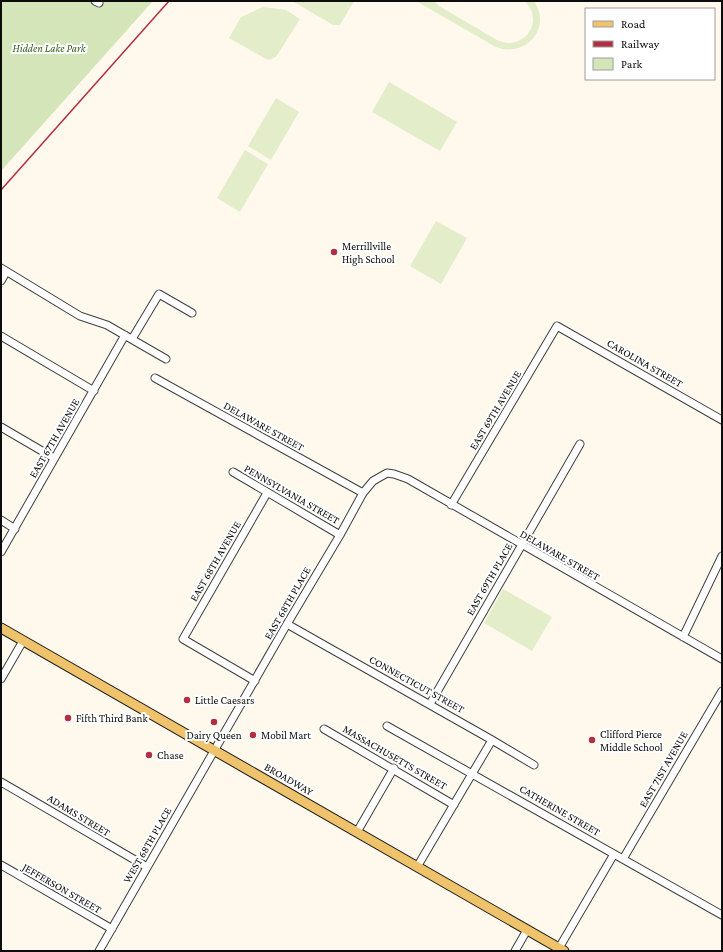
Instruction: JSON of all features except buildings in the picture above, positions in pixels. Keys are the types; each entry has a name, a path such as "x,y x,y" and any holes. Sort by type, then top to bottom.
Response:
{"main road":[{"name":"BROADWAY","path":"1,628 562,949"}],"street":[{"path":"1,281 4,270 80,316 107,326 166,359"},
{"name":"EAST 67TH AVENUE","path":"1,552 94,391 159,294 192,313"},
{"name":"CAROLINA STREET","path":"557,326 722,420"},
{"name":"EAST 69TH AVENUE","path":"451,505 557,326"},
{"path":"1,336 94,391"},
{"name":"DELAWARE STREET","path":"154,378 364,493"},
{"path":"1,427 54,458"},
{"name":"EAST 69TH PLACE","path":"430,704 580,444"},
{"name":"PENNSYLVANIA STREET","path":"233,472 340,535"},
{"name":"DELAWARE STREET","path":"387,473 394,474 408,480 722,659"},
{"name":"EAST 68TH PLACE","path":"215,751 364,493 373,481 387,473"},
{"name":"EAST 68TH AVENUE","path":"255,681 183,639 267,493"},
{"path":"1,520 15,529"},
{"path":"683,637 722,556"},
{"name":"CONNECTICUT STREET","path":"287,624 430,704 534,765"},
{"path":"1,679 23,640"},
{"name":"EAST 71ST AVENUE","path":"623,859 722,691"},
{"name":"CATHERINE STREET","path":"387,726 722,915"},
{"name":"MASSACHUSETTS STREET","path":"324,729 394,768 454,805"},
{"path":"417,867 492,740"},
{"name":"WEST 68TH PLACE","path":"99,951 215,751"},
{"path":"357,832 394,768"},
{"name":"ADAMS STREET","path":"1,782 147,867"},
{"path":"562,949 614,854"},
{"name":"JEFFERSON STREET","path":"1,865 112,929"},
{"path":"515,951 527,930"}],"green space":[{"name":"Hidden Lake Park","path":"1,1 153,1 1,171"},
{"path":"294,1 354,1 340,25 333,25"},
{"path":"416,1 433,1 497,40 507,43 516,42 523,38 529,32 532,25 533,17 530,9 524,1 534,1 539,12 540,22 538,31 525,45 516,49 505,49 494,46"},
{"path":"263,7 286,10 300,19 276,57 268,60 229,38 241,17"},
{"path":"389,82 457,122 440,151 372,112"},
{"path":"276,98 299,112 271,160 248,146"},
{"path":"245,150 268,164 240,212 217,198"},
{"path":"436,221 467,238 441,284 410,266"},
{"path":"503,589 552,617 532,651 484,623"}],"railway":[{"path":"1,190 169,1"}],"place":[{"name":"Merrillville High School","path":"334,252"},
{"name":"Little Caesars","path":"187,700"},
{"name":"Fifth Third Bank","path":"68,718"},
{"name":"Dairy Queen","path":"214,722"},
{"name":"Mobil Mart","path":"253,735"},
{"name":"Clifford Pierce Middle School","path":"592,740"},
{"name":"Chase","path":"149,755"}]}
